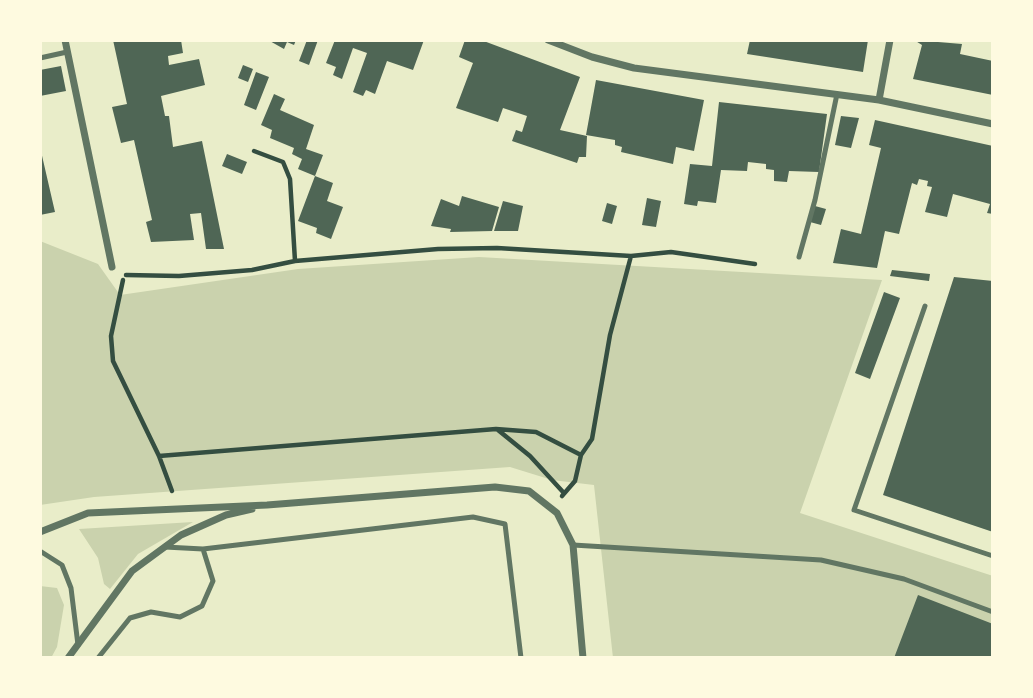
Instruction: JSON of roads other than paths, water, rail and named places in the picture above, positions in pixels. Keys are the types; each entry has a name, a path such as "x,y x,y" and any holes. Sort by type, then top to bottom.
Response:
{"street":[{"path":"65,40 112,267"},
{"path":"548,40 592,57 634,68 879,100 993,124"},
{"path":"879,100 890,40"},
{"path":"40,532 88,513 267,505 495,487 529,491 557,513 573,545 583,658"},
{"path":"68,658 132,571 181,535 226,515 267,505"}],"lane":[{"path":"40,58 67,52"},
{"path":"799,257 815,200 837,94"},
{"path":"925,306 854,510 993,556"},
{"path":"165,547 204,549 473,517 505,524 521,658"},
{"path":"573,545 821,560 904,579 993,612"},
{"path":"98,658 130,618 151,612 180,617 202,606 214,581 204,549"},
{"path":"40,551 62,565 71,588 78,645"}]}
